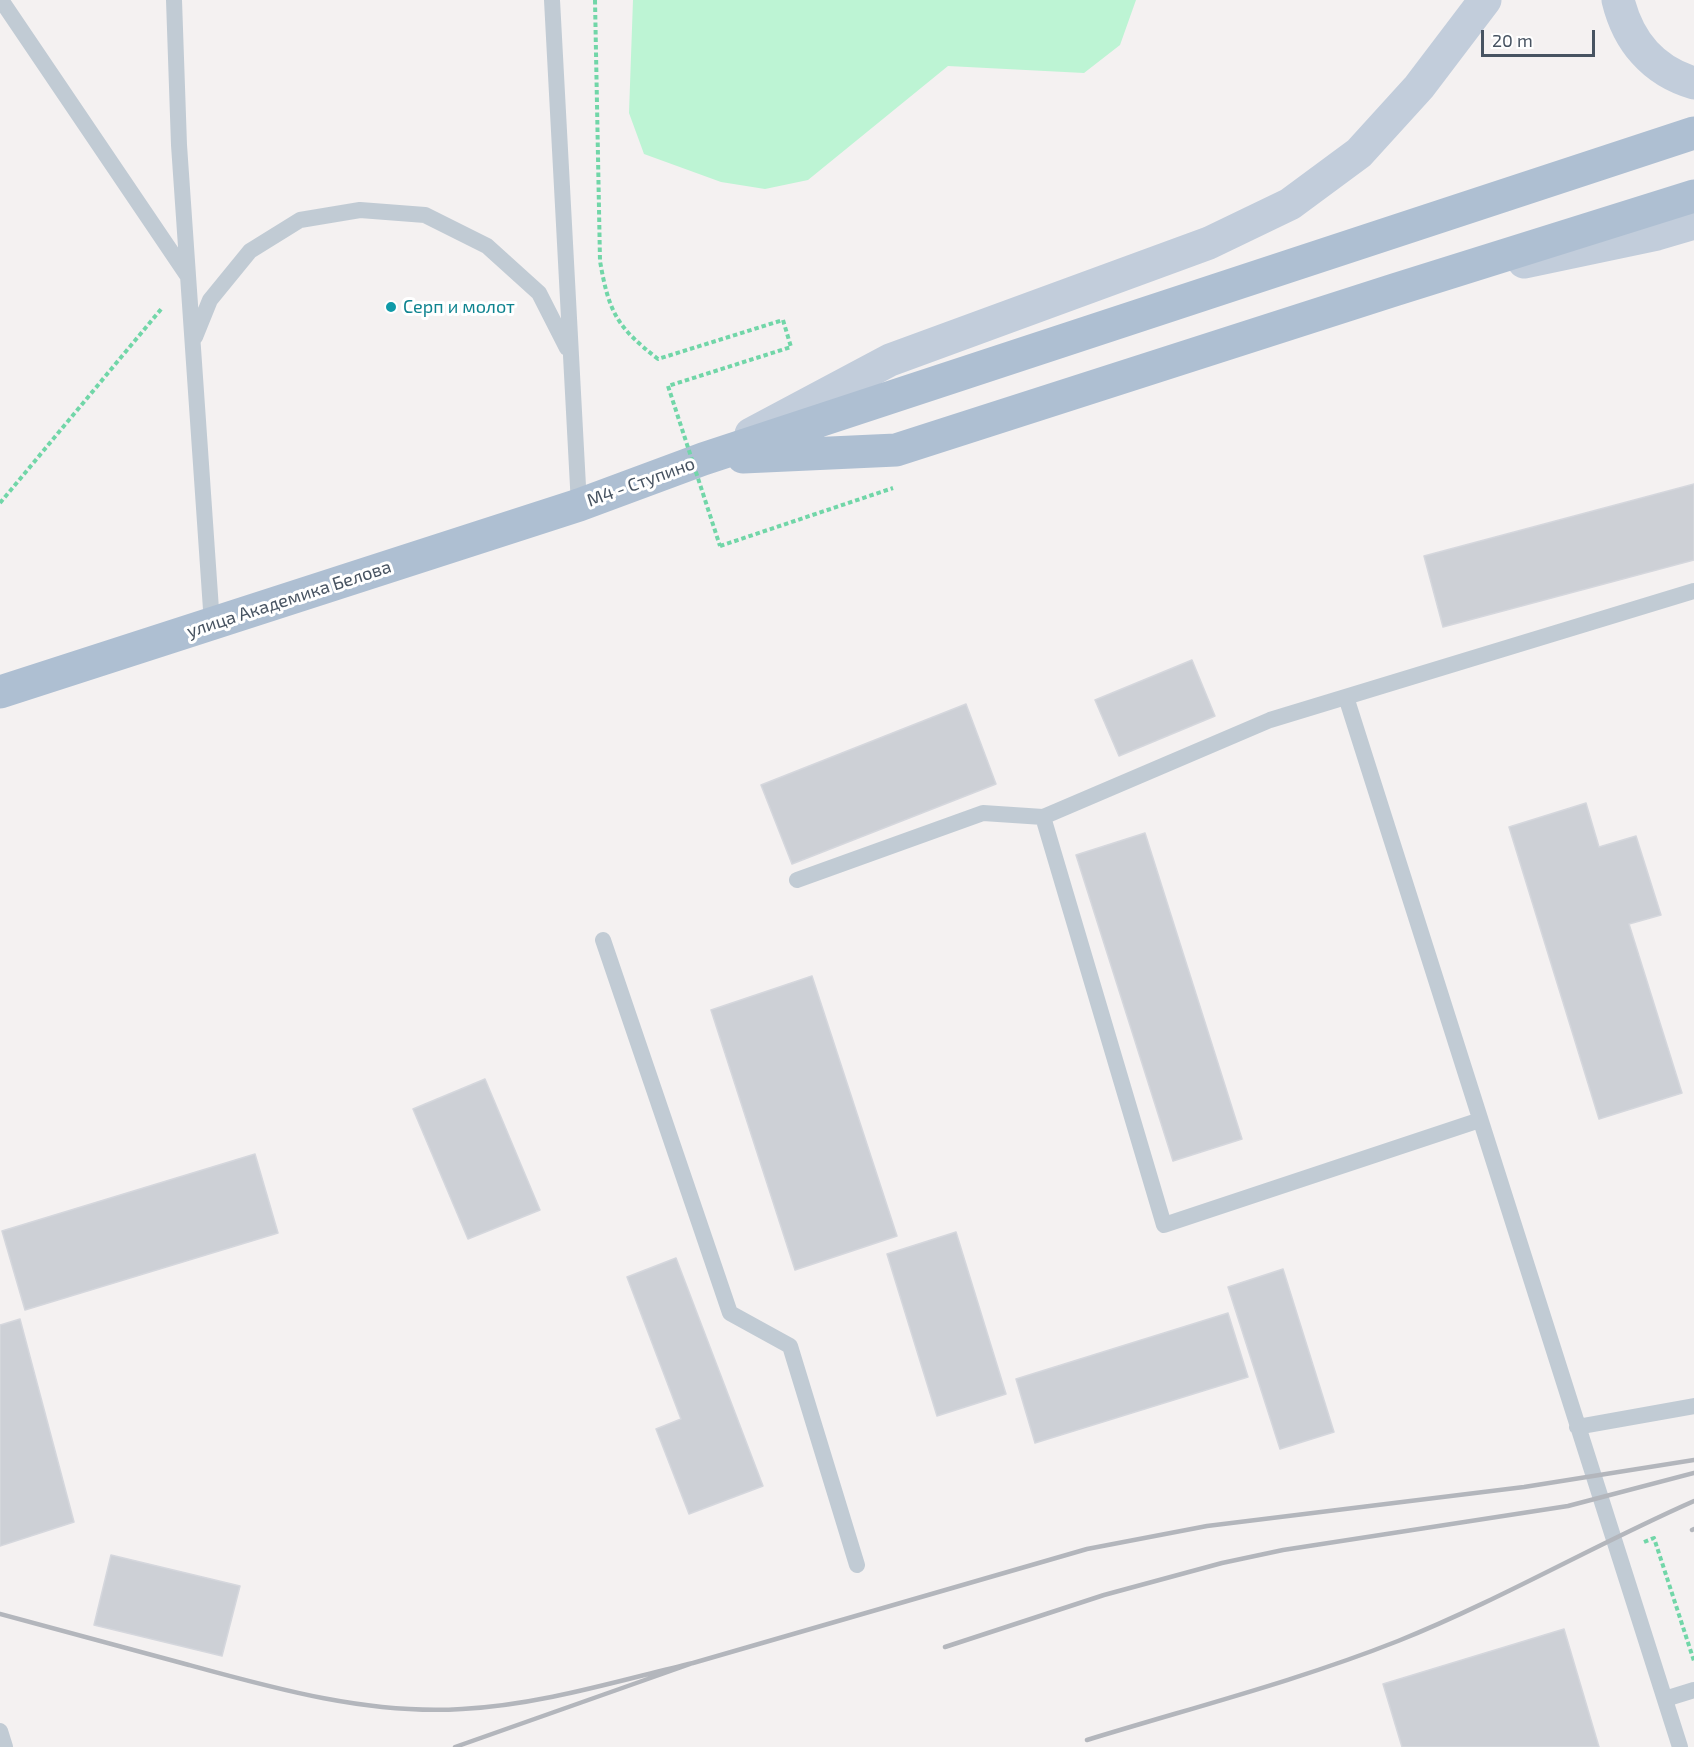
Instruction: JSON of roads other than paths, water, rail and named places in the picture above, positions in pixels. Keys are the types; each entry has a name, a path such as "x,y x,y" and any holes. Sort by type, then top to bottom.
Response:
{"main road":[{"path":"703,459 890,360 1209,243 1290,204 1359,153 1419,87 1485,0"},
{"path":"1618,0 1626,25 1640,48 1666,71 1694,82"},
{"name":"М4 - Ступино","path":"579,505 703,459 1694,133"},
{"path":"703,459 896,450 1694,196"},
{"path":"1394,290 1657,234 1694,223"},
{"name":"улица Академика Белова","path":"0,692 579,505"}],"lane":[{"path":"1,0 188,276"},
{"path":"174,0 178,130 212,624"},
{"path":"552,0 579,505"},
{"path":"193,343 210,300 250,251 300,220 360,210 424,215 488,246 538,293 570,354"},
{"path":"797,880 983,813 1043,817 1245,729 1694,591"},
{"path":"1346,697 1680,1747"},
{"path":"1043,817 1164,1225 1480,1120"},
{"path":"603,940 730,1313 790,1346 857,1565"},
{"path":"1577,1427 1694,1406"},
{"path":"1665,1699 1694,1689"},
{"path":"0,1731 5,1747"}],"railway":[{"path":"693,1663 1087,1549 1207,1526 1524,1487 1694,1460"},
{"path":"945,1647 1104,1595 1222,1563 1283,1550 1568,1506 1694,1473"},
{"path":"1087,1740 1283,1681 1398,1641 1473,1608 1694,1501"},
{"path":"0,1614 289,1691 393,1708 462,1709 520,1703 693,1663 455,1747"}],"place":[{"name":"Серп и молот","path":"391,307"}]}
